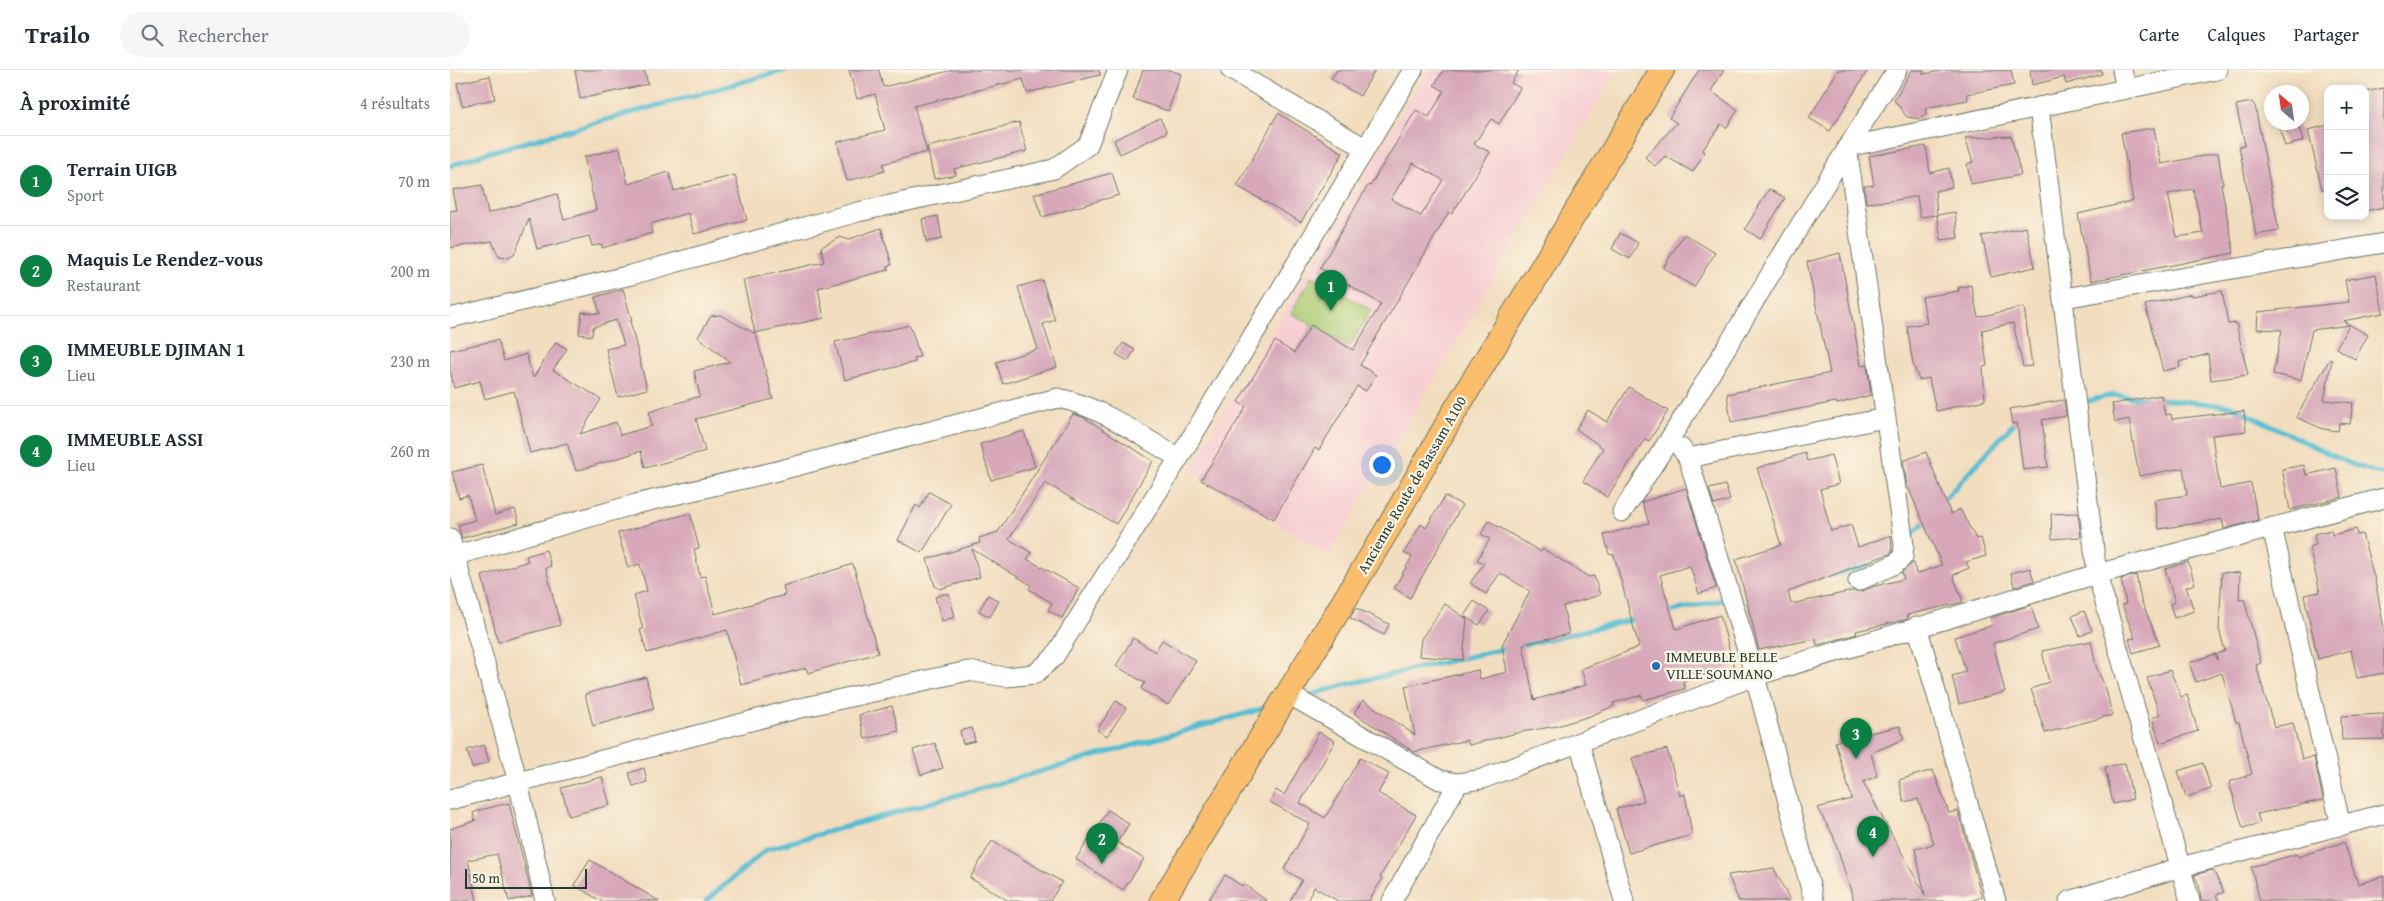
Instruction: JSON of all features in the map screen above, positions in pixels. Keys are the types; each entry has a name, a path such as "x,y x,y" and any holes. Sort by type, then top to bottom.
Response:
{"main road":[{"name":"Ancienne Route de Bassam A100","path":"1162,901 1389,527 1453,414 1662,70"}],"street":[{"path":"450,318 631,276 858,212 1054,169 1088,145 1118,70"},
{"path":"1231,70 1365,148"},
{"path":"450,800 796,709 968,671 1006,677 1035,674 1054,657 1179,458 1413,70"},
{"path":"1622,512 1673,435 1847,146 1897,70"},
{"path":"2122,70 2126,89"},
{"path":"1847,146 2218,70"},
{"path":"2038,107 2064,298 2097,574 2190,901"},
{"path":"1847,146 1904,545 1903,557 1896,564 1858,581"},
{"path":"2064,298 2384,242"},
{"path":"545,901 518,782 452,550 777,471 1058,398 1086,405 1179,458"},
{"path":"1688,458 1885,418"},
{"path":"1673,435 1688,458 1755,676 1814,901"},
{"path":"1288,694 1440,780 1458,783 1482,778 1755,676 1917,626 2097,574 2384,498"},
{"path":"2272,527 2342,826"},
{"path":"1917,626 1996,901"},
{"path":"1579,742 1624,901"},
{"path":"1392,901 1458,783"},
{"path":"2069,901 2181,867 2384,814"}],"shaded area":[{"path":"1428,70 1617,70 1329,555 1190,470"}],"green space":[{"path":"1312,276 1371,310 1350,346 1291,313"}],"building":[{"path":"575,70 644,70 648,84 580,99"},
{"path":"849,70 879,70 883,87 953,70 1099,70 1100,75 1027,93 1023,79 914,106 927,152 883,164 885,171 847,181 837,142 885,130 875,94 857,99"},
{"path":"1143,70 1170,70 1181,74 1168,111 1133,99"},
{"path":"1337,70 1375,70 1360,96 1331,79"},
{"path":"1444,70 1519,70 1511,83 1520,88 1499,124 1491,119 1474,144 1490,152 1452,214 1449,212 1360,365 1376,375 1366,391 1357,386 1319,450 1315,448 1274,519 1201,480 1246,407 1238,402 1275,341 1294,353 1311,325 1353,350 1381,304 1320,268 1368,185 1370,186 1416,110 1429,117 1444,91 1434,85","holes":["1413,163 1443,180 1421,216 1391,199"]},
{"path":"1699,70 1724,70 1711,91 1738,110 1726,128 1721,124 1702,151 1705,152 1693,172 1665,156 1655,166 1645,157 1677,123 1669,118"},
{"path":"1838,70 1868,70 1830,131 1809,118"},
{"path":"1912,70 1923,70 1923,74 1946,70 2011,70 2014,85 1967,94 1968,100 1925,108 1926,114 1920,119 1907,117 1894,100"},
{"path":"2030,70 2101,70 2102,74 2066,84 2064,77 2032,85"},
{"path":"490,76 495,99 462,106 457,83"},
{"path":"2384,88 2384,207 2369,210 2369,130 2369,91"},
{"path":"2252,102 2255,106 2279,231 2256,235 2239,146 2245,145 2236,105"},
{"path":"1278,113 1343,153 1301,222 1237,186"},
{"path":"1160,118 1167,132 1120,154 1114,140"},
{"path":"1019,122 1027,151 954,169 956,175 934,179 927,147"},
{"path":"2324,126 2324,189 2322,189 2309,130"},
{"path":"2154,128 2161,164 2218,153 2223,184 2221,184 2234,253 2091,281 2078,214 2133,201 2121,133","holes":["2193,189 2203,233 2177,237 2168,194"]},
{"path":"2280,130 2300,130 2303,141 2285,146"},
{"path":"2011,136 2021,175 1971,184 1967,164 1973,162 1965,138"},
{"path":"1926,146 1930,173 1949,168 1952,187 1935,191 1937,215 1920,217 1917,196 1866,203 1864,186 1874,185 1869,156"},
{"path":"620,148 628,184 669,172 674,191 735,175 747,220 694,234 688,213 650,224 652,233 602,248 602,244 592,246 589,236 537,249 529,219 514,255 508,258 499,257 492,241 450,248 450,211 457,210 453,190 482,185 488,213 557,194 564,220 596,210 584,157"},
{"path":"1112,173 1119,195 1042,217 1034,194"},
{"path":"1769,189 1785,198 1760,239 1745,229"},
{"path":"1955,212 1958,238 1941,240 1937,215"},
{"path":"938,216 942,239 926,242 922,219"},
{"path":"2026,227 2035,267 1991,277 1982,236"},
{"path":"881,228 892,265 888,266 888,270 818,288 824,318 755,333 743,280 824,262 821,247 841,237 847,240"},
{"path":"1620,233 1638,243 1630,259 1612,249"},
{"path":"1684,234 1715,253 1694,287 1663,268"},
{"path":"1840,253 1861,366 1867,365 1871,395 1837,404 1836,402 1731,422 1727,394 1830,373 1807,262"},
{"path":"2376,274 2383,313 2343,321 2368,335 2355,359 2336,348 2349,325 2312,330 2301,380 2273,374 2282,330 2257,329 2258,312 2349,302 2345,280"},
{"path":"1042,280 1055,320 1043,324 1057,367 1003,384 996,362 1038,349 1018,287"},
{"path":"1971,285 1978,317 2024,307 2032,366 2023,367 2013,323 1982,330 1987,366 1983,367 1985,400 1936,411 1929,378 1919,380 1913,364 1907,326 1927,323 1922,297 1959,291 1958,288"},
{"path":"623,289 647,389 618,397 606,349 624,345 616,320 593,327 592,336 579,334 582,312 600,314 595,297"},
{"path":"2222,291 2228,324 2236,323 2248,375 2211,380 2208,354 2179,362 2180,367 2163,371 2145,305 2192,294 2192,296"},
{"path":"720,315 756,334 773,399 696,419 705,451 645,468 641,451 576,471 567,443 530,453 514,391 485,399 480,381 454,388 450,370 450,350 498,340 504,361 526,354 533,378 556,342 567,349 553,370 601,399 580,434 616,422 620,435 652,426 649,412 700,396 694,371 730,362 698,337 711,316"},
{"path":"910,325 920,357 914,358 915,362 845,380 835,342"},
{"path":"1123,343 1135,350 1128,361 1116,354"},
{"path":"2330,359 2332,360 2324,400 2353,403 2350,424 2339,423 2338,431 2323,429 2296,417"},
{"path":"1629,387 1668,411 1649,441 1645,439 1607,497 1583,481 1603,448 1576,429 1588,410 1607,422"},
{"path":"2161,395 2165,415 2171,414 2172,419 2244,411 2246,431 2212,435 2220,489 2251,483 2258,520 2224,529 2222,519 2159,529 2154,500 2187,495 2183,468 2139,476 2129,419 2115,422 2112,404"},
{"path":"2064,400 2066,416 2042,420 2048,467 2023,470 2017,423 2012,424 2009,409"},
{"path":"1073,414 1083,417 1153,461 1116,524 1045,483 1009,539 1032,553 1027,559 1079,588 1062,618 1048,610 1052,603 1029,589 1031,585 972,549 980,577 940,589 935,586 927,559 980,543 979,538 998,532"},
{"path":"1024,431 1035,467 991,480 980,444"},
{"path":"1926,452 1951,514 1960,509 1976,539 1981,538 1986,556 1966,562 1969,568 1953,575 1963,602 1907,615 1908,619 1856,631 1857,634 1817,645 1816,639 1759,650 1736,559 1781,545 1757,468 1805,453 1807,461 1831,455 1839,484 1820,489 1831,531 1851,525 1858,547 1891,535 1892,552 1788,592 1791,604 1853,591 1862,591 1904,579 1902,572 1912,563 1914,563 1916,574 1942,565 1907,485 1903,461"},
{"path":"482,465 495,515 515,509 519,523 462,538 458,525 475,520 468,495 459,498 452,472"},
{"path":"2304,465 2306,475 2336,468 2342,497 2290,510 2282,469"},
{"path":"1725,485 1730,500 1714,505 1709,489"},
{"path":"1686,488 1716,588 1699,594 1690,566 1660,575 1676,629 1720,615 1734,667 1683,681 1685,689 1643,700 1642,695 1613,703 1614,706 1590,716 1557,726 1521,732 1469,745 1467,740 1414,752 1354,713 1363,700 1415,735 1405,686 1478,670 1480,679 1507,672 1502,645 1530,591 1500,573 1486,594 1470,583 1484,563 1477,560 1490,539 1481,534 1489,521 1541,552 1543,549 1589,577 1594,576 1600,595 1563,606 1569,634 1523,644 1534,700 1586,685 1581,669 1639,647 1614,555 1609,554 1604,535 1649,523 1642,502"},
{"path":"929,492 951,504 922,553 898,540 916,505 920,508"},
{"path":"1445,496 1462,505 1410,598 1394,588 1412,557 1404,553 1421,524 1426,528"},
{"path":"690,513 699,548 694,549 700,577 705,576 715,614 785,595 783,586 853,564 878,653 808,673 806,668 741,685 727,630 647,653 640,630 643,629 634,595 647,591 640,564 628,568 618,533"},
{"path":"2078,513 2081,537 2052,539 2051,514"},
{"path":"2356,529 2357,535 2362,534 2375,580 2384,628 2384,673 2357,678 2351,650 2318,659 2304,595 2320,592 2309,547 2316,545 2314,534 2331,530 2332,535"},
{"path":"546,550 551,566 546,568 560,625 498,642 482,576 528,561 526,556"},
{"path":"2188,562 2195,584 2186,587 2194,611 2174,618 2170,604 2175,602 2165,569"},
{"path":"2030,568 2034,581 2014,587 2011,573"},
{"path":"2222,572 2240,573 2239,600 2244,599 2261,663 2256,665 2274,727 2293,723 2302,759 2314,757 2323,800 2257,814 2260,823 2243,828 2229,782 2252,774 2239,722 2236,722 2222,673 2196,682 2189,663 2215,654 2217,660 2217,654 2225,651 2219,629"},
{"path":"2136,575 2141,600 2160,645 2133,653 2129,639 2135,638 2122,605 2126,604 2121,579"},
{"path":"949,594 955,617 942,621 935,597"},
{"path":"988,595 999,601 990,617 979,611"},
{"path":"1474,601 1489,611 1479,625 1464,616"},
{"path":"1445,604 1467,619 1463,660 1419,656 1421,639"},
{"path":"2031,605 2038,629 1993,643 2005,692 1959,704 1952,676 1966,672 1955,637 1993,625 1990,618"},
{"path":"1356,608 1389,624 1384,635 1350,618"},
{"path":"2084,611 2092,631 2080,636 2072,616"},
{"path":"1133,638 1155,652 1162,640 1196,661 1168,705 1141,689 1145,683 1116,666"},
{"path":"2091,641 2096,666 2106,689 2112,715 2045,733 2031,689 2049,682 2042,651"},
{"path":"2170,670 2181,697 2187,695 2198,731 2160,743 2152,718 2160,715 2147,678"},
{"path":"646,677 654,709 593,726 585,694"},
{"path":"1116,701 1126,708 1107,736 1097,730"},
{"path":"892,706 899,731 865,739 859,715"},
{"path":"2384,714 2384,739 2342,740 2341,716"},
{"path":"1900,726 1904,739 1871,753 1877,776 1863,782 1925,895 1915,849 1934,844 1918,799 1904,802 1899,780 1933,770 1949,813 1958,811 1982,897 1970,901 1854,901 1833,835 1817,808 1852,799 1835,742 1865,731 1866,734"},
{"path":"972,728 975,741 963,744 960,731"},
{"path":"1319,732 1335,741 1300,803 1325,818 1360,758 1389,774 1378,793 1416,815 1380,877 1382,879 1369,901 1338,901 1314,887 1307,901 1290,901 1302,880 1284,869 1310,824 1270,802 1276,790 1284,795"},
{"path":"935,743 943,768 921,775 913,750"},
{"path":"484,745 489,762 472,768 467,750"},
{"path":"1667,749 1680,796 1685,794 1692,835 1629,853 1616,809 1644,801 1632,758"},
{"path":"2125,763 2133,799 2113,804 2105,767"},
{"path":"2203,763 2211,789 2186,797 2178,771"},
{"path":"644,768 647,782 633,786 629,773"},
{"path":"602,777 610,805 569,816 561,788"},
{"path":"509,803 532,896 509,901 497,854 468,860 477,901 450,901 450,829 475,821 473,813"},
{"path":"1108,810 1129,824 1117,842 1144,859 1123,890 1076,859"},
{"path":"992,841 1062,882 1050,901 1009,901 970,878"},
{"path":"2344,842 2358,884 2384,876 2384,901 2260,901 2251,867 2297,854 2298,857"},
{"path":"590,860 659,901 601,901 574,885"},
{"path":"1774,868 1790,901 1739,901 1728,875"},
{"path":"2213,870 2224,892 2216,895 2219,901 2201,901 2199,885 2194,875"},
{"path":"1225,875 1242,886 1244,884 1267,901 1208,901"}],"waterway":[{"path":"450,166 486,153 786,70"},
{"path":"2080,403 2113,395 2148,399"},
{"path":"2157,399 2231,406 2348,463 2384,475"},
{"path":"1940,504 2017,420"},
{"path":"1908,539 1928,518"},
{"path":"1830,575 1871,566"},
{"path":"1664,613 1727,599"},
{"path":"1518,646 1636,619"},
{"path":"1304,697 1344,685 1507,648"},
{"path":"706,901 767,849 1272,706"}],"place":[{"name":"Terrain UIGB","path":"1331,311"},
{"name":"IMMEUBLE BELLE VILLE SOUMANO","path":"1656,666"},
{"name":"IMMEUBLE DJIMAN 1","path":"1856,759"},
{"name":"IMMEUBLE ASSI","path":"1873,857"},
{"name":"Maquis Le Rendez-vous","path":"1102,864"}]}
